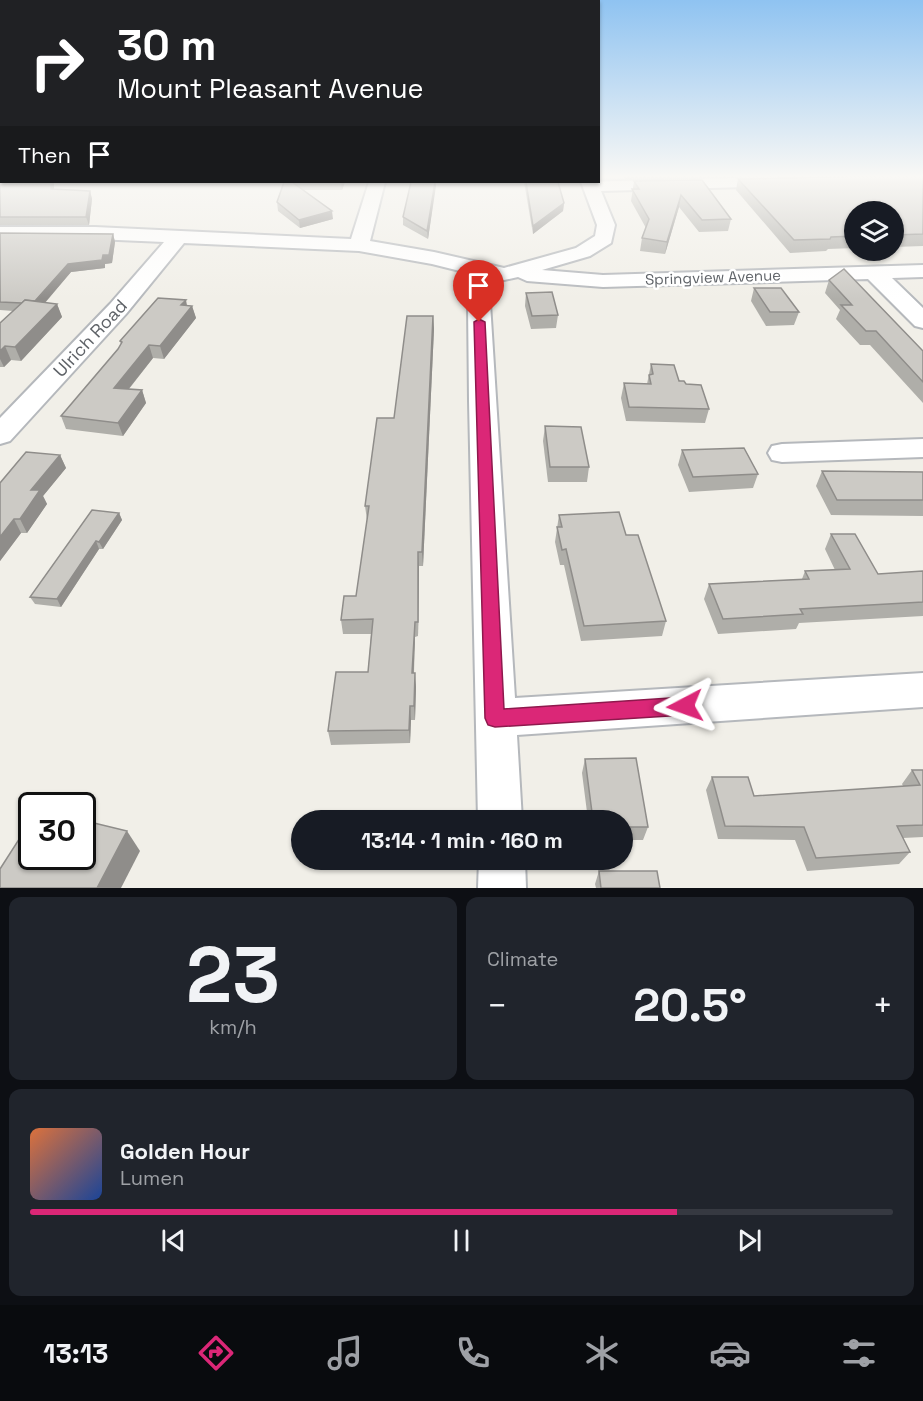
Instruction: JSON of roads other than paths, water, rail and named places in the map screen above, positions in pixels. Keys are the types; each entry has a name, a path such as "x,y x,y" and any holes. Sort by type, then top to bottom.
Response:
{"street":[{"path":"359,244 367,216"},
{"path":"500,810 479,303 493,272 575,255 601,243 606,236 606,225 603,216"},
{"name":"Springview Avenue","path":"0,233 95,233 359,244 493,272 603,281 923,271"},
{"name":"Ulrich Road","path":"0,435 117,309 178,238"},
{"path":"874,273 923,321"},
{"path":"782,453 923,448"},
{"path":"495,718 923,690"},
{"path":"502,870 502,888"}]}
